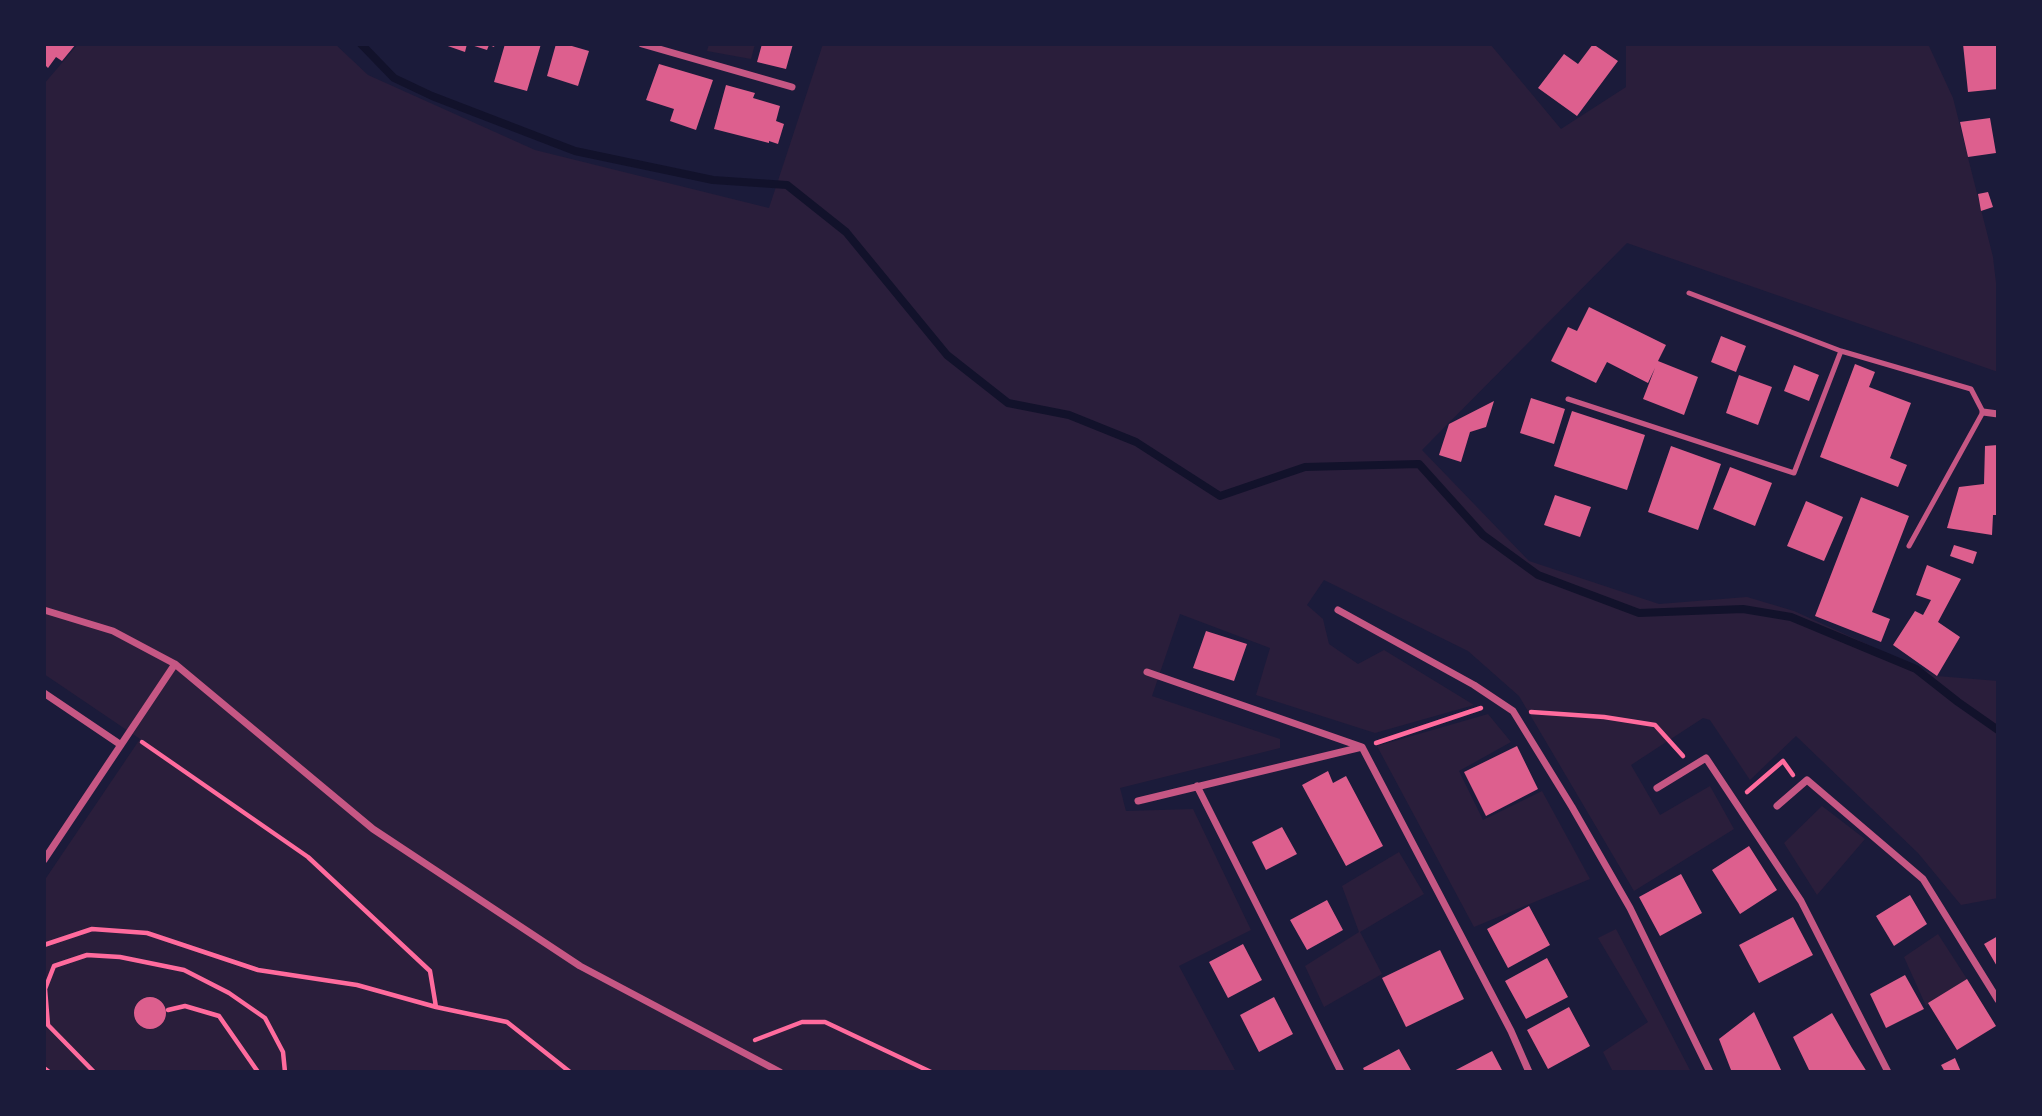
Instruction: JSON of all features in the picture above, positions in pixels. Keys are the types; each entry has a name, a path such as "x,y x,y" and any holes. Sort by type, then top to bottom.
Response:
{"street":[{"path":"642,44 792,87"},
{"path":"1983,412 1998,414"},
{"path":"44,610 113,631 175,664 373,829 580,966 780,1072"},
{"path":"1338,610 1474,685 1513,711 1630,908 1710,1072"},
{"path":"44,860 175,664"},
{"path":"1147,672 1362,747 1511,1031 1529,1072"},
{"path":"44,694 121,745"},
{"path":"1138,801 1362,747"},
{"path":"1657,788 1706,758 1801,901 1888,1072"},
{"path":"1777,806 1807,780 1923,879 1998,1000"},
{"path":"1197,786 1341,1072"}],"lane":[{"path":"1689,293 1841,351 1971,389 1983,412 1909,546"},
{"path":"1568,399 1794,473 1841,351"}],"path":[{"path":"129,733 308,857 430,971 436,1007"},
{"path":"1735,802 1783,761 1801,786"},
{"path":"44,946 92,929 147,933 258,970 357,985 507,1023 570,1072"},
{"path":"94,1072 48,1025 45,989 54,966 87,956 121,957 184,970 229,993 265,1018 283,1052 285,1072"},
{"path":"168,1010 186,1006 219,1016 258,1072"},
{"path":"735,1048 802,1022 825,1022 931,1072"},
{"path":"44,1068 49,1072"}],"shaded area":[{"path":"78,44 335,44 368,75 535,150 769,208 823,44 1490,44 1561,129 1626,87 1626,44 1928,44 1953,98 1993,257 1998,300 1998,372 1627,243 1422,450 1529,561 1659,604 1747,597 1794,611 1937,676 1998,681 1998,898 1961,905 1918,853 1796,736 1750,780 1710,720 1703,718 1631,765 1660,815 1710,786 1734,829 1634,891 1519,696 1468,651 1324,580 1307,605 1323,619 1329,644 1358,664 1384,650 1474,705 1375,733 1256,695 1270,648 1180,614 1152,696 1280,739 1280,748 1120,788 1126,811 1193,809 1251,930 1179,966 1236,1072 44,1072 44,881 140,739 44,674 44,84"},
{"path":"709,44 755,44 751,59 707,51"},
{"path":"1488,714 1511,742 1459,771 1483,820 1542,791 1590,879 1474,927 1377,746"},
{"path":"1822,806 1865,839 1817,895 1784,843"},
{"path":"1399,852 1424,894 1360,932 1382,974 1324,1007 1305,966 1359,932 1342,886"},
{"path":"1616,929 1691,1072 1613,1072 1603,1052 1648,1022 1598,938"},
{"path":"1938,934 1967,979 1926,1006 1904,957"}],"building":[{"path":"44,44 76,44 62,61 56,57 48,68 44,64"},
{"path":"442,44 467,44 465,52"},
{"path":"468,44 495,44 494,47 489,45 487,50"},
{"path":"505,44 541,44 527,91 494,82"},
{"path":"556,44 589,51 578,86 547,76"},
{"path":"762,44 793,44 786,69 757,62"},
{"path":"1593,44 1618,61 1577,116 1538,88 1564,54 1578,64"},
{"path":"1963,44 1998,44 1998,89 1968,92"},
{"path":"659,64 713,80 696,130 670,121 674,109 646,100"},
{"path":"726,85 755,93 753,98 780,106 776,121 784,124 778,144 714,129"},
{"path":"1990,118 1996,153 1968,157 1960,122"},
{"path":"1988,192 1993,207 1981,211 1978,194"},
{"path":"1589,307 1666,345 1658,361 1698,377 1684,415 1643,399 1655,368 1648,383 1607,362 1596,383 1551,361 1568,327 1577,331"},
{"path":"1721,336 1746,346 1736,372 1711,362"},
{"path":"1855,364 1875,372 1869,387 1911,403 1890,458 1907,465 1898,487 1820,457"},
{"path":"1794,365 1819,375 1809,401 1784,391"},
{"path":"1739,375 1772,387 1758,425 1726,413"},
{"path":"1531,398 1565,409 1554,444 1520,433"},
{"path":"1494,401 1486,427 1470,432 1461,462 1439,455 1449,424"},
{"path":"1572,411 1645,435 1627,490 1554,466"},
{"path":"1998,445 1998,515 1993,515 1992,535 1947,528 1959,487 1984,484 1985,446"},
{"path":"1671,446 1721,464 1698,530 1648,512"},
{"path":"1730,467 1772,483 1755,526 1713,509"},
{"path":"1555,495 1591,507 1580,537 1544,525"},
{"path":"1861,497 1909,516 1872,612 1890,619 1881,642 1815,616"},
{"path":"1806,501 1843,517 1824,561 1787,546"},
{"path":"1954,545 1977,552 1973,564 1950,556"},
{"path":"1927,565 1961,579 1938,622 1960,637 1937,676 1893,645 1915,611 1923,615 1931,600 1916,595"},
{"path":"1206,631 1247,644 1234,681 1193,668"},
{"path":"1517,746 1538,789 1486,816 1464,772"},
{"path":"1328,771 1333,783 1346,776 1383,846 1346,866 1302,785"},
{"path":"1282,827 1297,854 1266,870 1252,842"},
{"path":"1749,846 1777,890 1740,914 1712,870"},
{"path":"1681,874 1702,913 1660,936 1639,897"},
{"path":"1910,895 1927,924 1894,946 1876,916"},
{"path":"1327,900 1343,930 1307,950 1290,920"},
{"path":"1529,906 1550,945 1508,968 1487,929"},
{"path":"1793,917 1813,955 1759,983 1739,945"},
{"path":"1998,936 1998,968 1984,944"},
{"path":"1243,944 1262,980 1228,998 1209,962"},
{"path":"1440,950 1464,999 1406,1027 1382,978"},
{"path":"1547,958 1568,997 1526,1019 1505,981"},
{"path":"1905,975 1924,1009 1886,1028 1870,994"},
{"path":"1967,979 1996,1026 1957,1050 1928,1003"},
{"path":"150,997 162,1001 166,1013 162,1025 150,1029 138,1025 134,1013 138,1001"},
{"path":"1274,997 1293,1034 1259,1052 1240,1015"},
{"path":"1569,1007 1590,1046 1548,1069 1527,1030"},
{"path":"1754,1012 1782,1072 1731,1070 1719,1039"},
{"path":"1832,1013 1867,1072 1810,1072 1793,1037"},
{"path":"1399,1049 1412,1072 1365,1072 1363,1068"},
{"path":"1492,1051 1503,1072 1452,1072"},
{"path":"1955,1058 1961,1072 1945,1072 1941,1065"}],"waterway":[{"path":"361,44 394,78 432,96 575,151 713,180 787,185 846,232 947,355 1008,403 1069,415 1136,442 1220,496 1305,467 1419,464 1483,535 1538,575 1639,613 1743,609 1791,617 1916,669 1998,730"}]}
